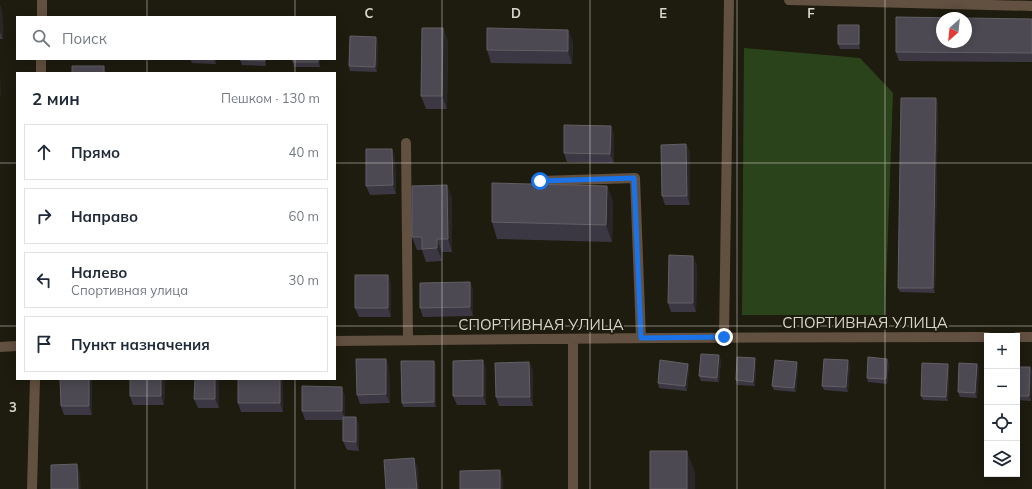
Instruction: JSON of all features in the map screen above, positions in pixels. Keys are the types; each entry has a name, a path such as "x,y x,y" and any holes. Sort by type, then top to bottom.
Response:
{"street":[{"path":"42,0 42,16"},
{"path":"724,337 729,0"},
{"path":"789,0 1032,6"},
{"path":"41,60 41,72"},
{"path":"406,143 408,340"},
{"path":"540,181 634,178 641,338"},
{"name":"СПОРТИВНАЯ УЛИЦА","path":"336,341 517,338 984,337"},
{"path":"1020,337 1032,337"},
{"path":"573,339 573,489"},
{"path":"0,347 16,346"},
{"path":"32,489 35,380"}],"green space":[{"path":"744,48 860,58 893,93 885,315 742,315"}],"building":[{"path":"896,17 936,18 936,48 972,48 972,18 1032,19 1032,53 896,52"},
{"path":"838,25 859,25 859,44 838,44"},
{"path":"422,28 443,28 442,96 421,96"},
{"path":"487,28 568,30 568,51 487,50"},
{"path":"350,36 376,37 375,67 349,66"},
{"path":"240,60 265,60 265,61"},
{"path":"293,60 318,60 318,62 293,62"},
{"path":"72,66 104,66 104,72 72,72"},
{"path":"901,98 936,98 933,288 898,288"},
{"path":"564,125 611,126 610,154 564,153"},
{"path":"686,144 687,196 662,196 661,145"},
{"path":"366,149 392,149 393,185 366,186"},
{"path":"492,183 607,186 606,225 492,222"},
{"path":"447,185 448,239 437,239 437,248 422,249 422,237 412,237 412,186"},
{"path":"669,255 693,256 693,303 668,303"},
{"path":"355,275 388,275 388,308 355,308"},
{"path":"470,282 470,307 420,308 420,283"},
{"path":"701,354 719,355 717,378 699,376"},
{"path":"737,357 755,358 753,382 736,380"},
{"path":"868,357 887,359 886,379 867,378"},
{"path":"356,359 386,359 386,394 357,395"},
{"path":"824,359 848,360 846,387 822,386"},
{"path":"483,360 483,396 453,396 453,361"},
{"path":"660,360 688,364 685,386 658,383"},
{"path":"775,360 797,362 794,388 772,386"},
{"path":"401,361 434,361 434,402 402,403"},
{"path":"529,362 530,397 496,397 495,363"},
{"path":"922,363 948,364 946,397 921,396"},
{"path":"959,363 977,364 975,393 958,392"},
{"path":"1020,367 1030,367 1029,396 1020,396"},
{"path":"60,380 89,380 89,406 61,406"},
{"path":"130,380 161,380 161,396 130,396"},
{"path":"195,380 215,380 215,399 194,399"},
{"path":"238,380 280,380 280,403 238,403"},
{"path":"302,386 342,387 342,411 302,411"},
{"path":"343,417 356,417 356,442 343,441"},
{"path":"650,451 687,451 687,489 650,489"},
{"path":"414,458 417,489 386,489 384,460"},
{"path":"77,464 78,489 51,489 51,465"},
{"path":"500,470 500,489 460,489 460,471"}],"route":[{"path":"540,181 634,178 641,338 724,337"}]}
